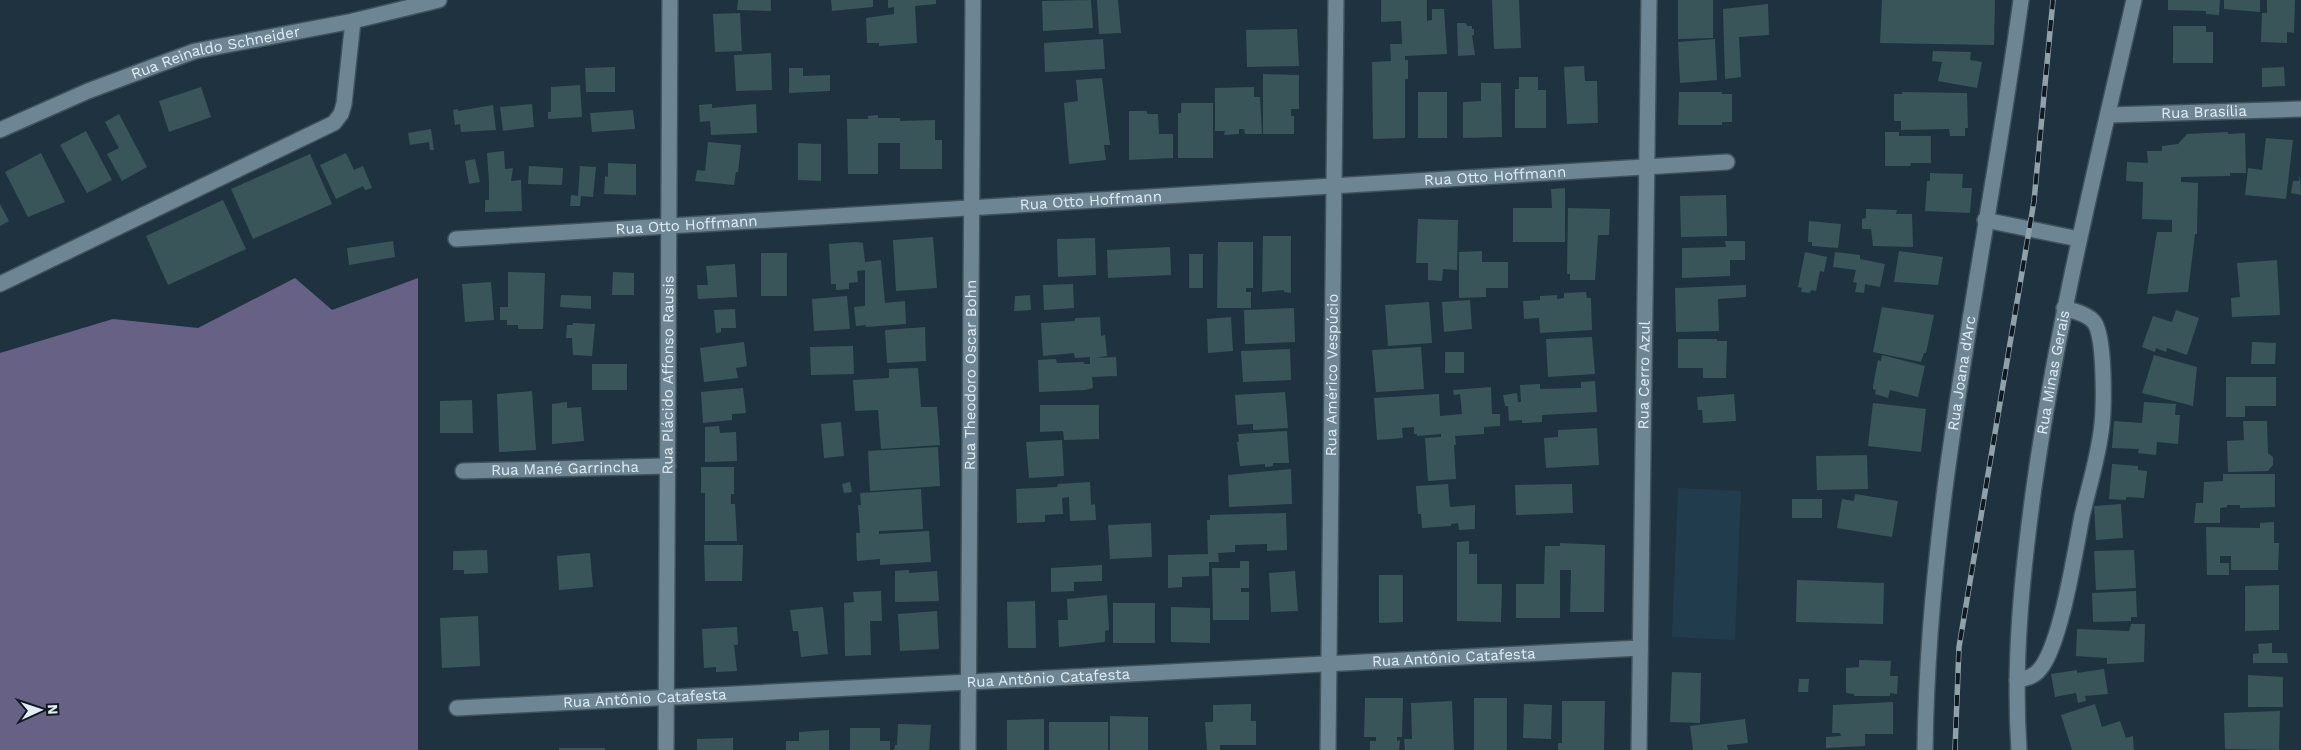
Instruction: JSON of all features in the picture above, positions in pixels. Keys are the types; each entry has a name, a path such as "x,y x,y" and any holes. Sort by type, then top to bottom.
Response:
{"street":[{"name":"Rua Reinaldo Schneider","path":"0,130 88,91 195,51 353,21 439,0"},
{"name":"Rua Plácido Affonso Rausis","path":"666,750 670,0"},
{"name":"Rua Theodoro Oscar Bohn","path":"968,750 974,0"},
{"name":"Rua Américo Vespúcio","path":"1328,750 1336,0"},
{"name":"Rua Cerro Azul","path":"1639,750 1648,0"},
{"name":"Rua Joana d'Arc","path":"1925,750 1925,680 1935,570 1985,220 2021,0"},
{"name":"Rua Minas Gerais","path":"2019,750 2017,680 2022,577 2050,379 2064,308 2134,0"},
{"path":"0,284 334,123 341,114 344,104 353,21"},
{"name":"Rua Brasília","path":"2108,114 2301,109"},
{"name":"Rua Otto Hoffmann","path":"456,239 1727,162"},
{"path":"1985,220 2080,239"},
{"path":"2017,680 2031,677 2040,670 2046,660 2058,627 2102,425 2104,389 2099,334 2095,323 2085,315 2064,308"},
{"name":"Rua Mané Garrincha","path":"463,471 668,466"},
{"name":"Rua Antônio Catafesta","path":"457,708 1640,648"}],"shaded area":[{"path":"295,278 332,310 418,278 418,750 0,750 0,353 113,319 198,328"},
{"path":"1678,488 1741,491 1735,640 1672,637"}],"building":[{"path":"738,0 771,0 771,11 737,10"},
{"path":"831,0 873,0 873,7 832,11"},
{"path":"888,0 936,0 936,4 915,6 917,43 879,46 879,43 867,43 866,18 894,14 894,7 888,8"},
{"path":"1091,0 1093,28 1043,31 1042,1"},
{"path":"1097,0 1118,0 1121,33 1099,34"},
{"path":"1381,0 1427,0 1427,21 1432,20 1432,9 1444,9 1447,54 1405,56 1405,60 1408,60 1408,79 1405,79 1405,138 1373,139 1372,62 1391,61 1390,44 1402,44 1401,21 1381,22"},
{"path":"1492,0 1519,0 1521,48 1494,49"},
{"path":"1678,0 1713,0 1713,38 1678,39"},
{"path":"1882,0 1995,0 1994,45 1880,43"},
{"path":"2168,0 2220,0 2219,15 2206,14 2206,11 2168,10"},
{"path":"2224,0 2260,0 2260,12 2224,9"},
{"path":"2267,0 2295,0 2294,33 2287,32 2287,43 2261,42 2262,13 2267,13"},
{"path":"1768,4 1769,35 1739,37 1741,77 1725,79 1723,9"},
{"path":"740,13 742,51 715,52 713,14"},
{"path":"1457,23 1466,23 1467,26 1472,26 1472,29 1474,29 1474,35 1472,35 1475,55 1458,56"},
{"path":"2173,26 2206,26 2206,32 2213,32 2213,63 2173,63"},
{"path":"1297,29 1299,66 1247,67 1246,30"},
{"path":"1103,39 1105,69 1045,72 1044,43"},
{"path":"1715,39 1717,80 1680,83 1678,42"},
{"path":"1933,51 1971,52 1970,60 1982,62 1977,88 1938,81 1942,62 1932,61"},
{"path":"771,53 772,90 736,91 734,55"},
{"path":"1584,66 1585,81 1597,81 1598,123 1567,124 1564,67"},
{"path":"615,67 615,92 586,92 585,68"},
{"path":"2284,67 2285,86 2262,87 2262,68"},
{"path":"789,68 803,68 803,76 830,75 830,91 789,93"},
{"path":"1263,74 1299,75 1299,109 1291,109 1291,116 1294,116 1294,134 1263,134"},
{"path":"1519,77 1538,77 1538,90 1546,90 1546,128 1515,128 1515,89 1519,89"},
{"path":"1102,78 1110,145 1104,145 1106,160 1069,164 1064,103 1078,101 1076,80"},
{"path":"1481,83 1501,83 1502,137 1463,138 1463,102 1481,101"},
{"path":"580,85 582,117 548,119 548,112 551,112 551,87"},
{"path":"201,87 211,117 169,132 159,101"},
{"path":"1254,87 1254,97 1260,97 1262,134 1245,134 1244,129 1239,129 1239,134 1224,135 1225,131 1215,131 1215,88"},
{"path":"1418,92 1447,92 1447,138 1418,138"},
{"path":"1679,92 1722,92 1722,94 1732,94 1732,122 1722,122 1722,125 1678,125"},
{"path":"1902,92 1967,93 1968,128 1965,128 1965,136 1950,136 1949,129 1901,130 1901,121 1894,121 1894,94 1902,94"},
{"path":"1181,103 1213,103 1213,158 1178,158 1178,113 1181,113"},
{"path":"532,104 534,127 503,131 500,107"},
{"path":"712,104 712,108 756,104 757,133 711,135 710,121 700,122 699,105"},
{"path":"493,105 496,130 461,132 460,124 455,125 453,110 458,109 458,111"},
{"path":"633,110 635,129 592,132 590,113"},
{"path":"1129,111 1147,111 1147,114 1158,114 1159,134 1173,134 1173,158 1129,160"},
{"path":"119,114 147,167 122,181 107,154 119,148 105,122"},
{"path":"878,115 878,118 900,118 900,121 935,120 935,140 942,140 942,169 900,169 900,143 878,143 878,174 848,174 847,119 868,119 868,116"},
{"path":"431,129 434,150 430,150 429,142 410,145 408,133"},
{"path":"86,131 112,180 87,193 60,145"},
{"path":"1885,132 1899,132 1899,136 1931,136 1931,163 1911,163 1910,166 1885,166"},
{"path":"2228,132 2228,134 2245,133 2246,173 2230,173 2230,176 2181,177 2181,182 2198,183 2197,234 2195,234 2188,292 2147,294 2157,232 2172,232 2172,220 2142,219 2143,182 2126,181 2127,162 2148,163 2147,151 2162,151 2162,146 2178,144 2187,134"},
{"path":"2266,138 2293,140 2286,199 2245,195 2248,168 2262,170"},
{"path":"708,142 741,145 738,172 736,172 734,185 695,181 697,170 705,171"},
{"path":"798,143 821,144 821,181 798,180"},
{"path":"504,151 505,169 513,168 511,181 521,180 522,211 485,212 485,200 489,200 487,153"},
{"path":"41,153 65,202 28,217 5,172"},
{"path":"346,153 354,170 363,166 372,188 365,190 363,186 336,199 320,165"},
{"path":"310,154 332,204 253,239 231,189"},
{"path":"475,159 480,182 469,184 465,161"},
{"path":"608,163 636,164 636,195 604,194 605,176 608,177"},
{"path":"529,166 563,168 562,185 528,184"},
{"path":"580,166 596,167 593,197 581,196 580,206 570,206 571,195 578,196"},
{"path":"1930,173 1963,174 1962,188 1972,188 1970,213 1925,211 1927,181 1930,181"},
{"path":"2300,175 2301,195 2291,193 2293,181 2299,181"},
{"path":"1565,188 1565,242 1513,242 1513,208 1552,208 1551,189"},
{"path":"1726,195 1727,236 1681,237 1680,196"},
{"path":"223,200 246,249 168,285 146,236"},
{"path":"0,204 9,221 0,226"},
{"path":"1568,208 1610,209 1609,235 1598,235 1595,280 1570,280 1570,274 1567,274"},
{"path":"1866,209 1897,210 1896,214 1912,214 1913,247 1873,246 1871,229 1862,229 1862,219 1866,218"},
{"path":"1418,219 1458,220 1457,270 1443,269 1442,281 1428,280 1428,263 1416,263"},
{"path":"1809,221 1841,224 1838,248 1812,246 1812,242 1808,242"},
{"path":"1263,236 1291,236 1291,293 1284,292 1284,290 1262,292"},
{"path":"933,237 937,288 896,291 893,240"},
{"path":"1095,238 1096,275 1058,277 1057,239"},
{"path":"393,241 395,257 349,265 347,248"},
{"path":"1725,241 1745,241 1745,260 1730,260 1730,276 1682,278 1682,248 1726,247"},
{"path":"1218,242 1253,242 1253,288 1246,288 1246,292 1251,292 1251,308 1217,308"},
{"path":"863,243 865,262 881,260 885,303 905,301 906,324 856,326 854,307 865,306 865,270 857,271 858,282 849,283 849,289 836,290 836,284 831,284 829,244"},
{"path":"1170,247 1171,275 1108,278 1107,250"},
{"path":"1482,251 1482,262 1508,262 1508,288 1486,288 1486,297 1459,298 1459,252"},
{"path":"1899,251 1943,257 1938,285 1894,282"},
{"path":"1805,252 1827,257 1824,272 1820,271 1816,291 1811,290 1810,293 1801,292 1802,288 1798,287"},
{"path":"1835,252 1860,255 1860,259 1885,264 1880,287 1865,284 1864,293 1855,292 1857,283 1853,282 1856,270 1833,267"},
{"path":"761,253 787,253 787,296 761,296"},
{"path":"1189,254 1203,254 1203,288 1189,288"},
{"path":"2277,260 2280,315 2232,317 2231,298 2240,297 2237,263"},
{"path":"735,264 737,297 698,299 697,285 708,285 706,266"},
{"path":"508,272 545,273 543,329 518,329 518,325 507,325 507,320 500,320 500,307 508,307"},
{"path":"613,272 634,273 634,295 612,295"},
{"path":"491,282 494,320 465,322 462,284"},
{"path":"1073,284 1074,308 1044,310 1043,285"},
{"path":"1746,285 1746,297 1718,299 1719,331 1676,332 1675,288"},
{"path":"1586,292 1587,298 1591,298 1592,330 1540,333 1539,318 1524,319 1523,301 1540,300 1540,296 1557,295 1557,299 1564,298 1564,293"},
{"path":"561,295 591,296 591,309 560,307"},
{"path":"1030,295 1031,310 1014,311 1015,296"},
{"path":"847,296 850,329 814,331 812,299"},
{"path":"1470,300 1472,329 1444,332 1442,302"},
{"path":"1429,302 1432,343 1388,346 1385,305"},
{"path":"1882,307 1934,315 1926,353 1924,353 1921,362 1873,352"},
{"path":"1294,308 1295,342 1245,344 1244,310"},
{"path":"735,309 736,328 721,328 721,332 716,333 714,310"},
{"path":"2176,310 2199,318 2187,355 2167,348 2166,352 2156,348 2155,352 2142,347 2153,316 2172,322"},
{"path":"1100,317 1101,336 1105,335 1107,356 1095,358 1116,357 1117,376 1092,377 1093,388 1085,390 1039,392 1038,360 1056,359 1057,363 1084,362 1084,364 1090,364 1090,357 1075,358 1074,353 1043,356 1041,323 1075,321 1075,318"},
{"path":"1231,317 1233,351 1208,353 1207,319"},
{"path":"573,323 595,324 592,356 573,355 572,338 566,338 567,325 573,325"},
{"path":"925,327 926,361 887,363 885,330"},
{"path":"1592,337 1595,374 1548,377 1546,339"},
{"path":"1678,339 1717,339 1717,341 1727,341 1726,378 1703,378 1703,368 1678,368"},
{"path":"744,342 747,366 736,368 738,378 704,382 700,348"},
{"path":"2252,342 2276,343 2275,364 2251,364"},
{"path":"853,346 854,374 811,375 810,347"},
{"path":"1421,347 1424,389 1376,392 1372,350"},
{"path":"1290,349 1291,380 1243,382 1241,351"},
{"path":"1445,352 1464,352 1464,373 1445,373"},
{"path":"1882,355 1925,366 1918,397 1890,390 1888,398 1875,394 1876,390 1873,389 1873,386 1878,360 1881,361"},
{"path":"2154,355 2197,367 2193,406 2142,393"},
{"path":"592,364 627,364 627,390 592,390"},
{"path":"918,368 921,407 937,407 940,445 881,449 878,410 855,411 853,380 889,378 889,369"},
{"path":"2226,377 2276,377 2276,406 2245,406 2245,417 2226,417"},
{"path":"1595,381 1597,412 1542,415 1542,422 1522,423 1522,420 1509,421 1508,406 1505,406 1503,395 1517,393 1518,402 1521,402 1520,385 1540,384 1540,389 1581,388 1581,382"},
{"path":"1491,387 1492,414 1500,414 1500,426 1484,427 1484,434 1455,436 1456,479 1428,481 1425,438 1441,437 1441,434 1417,436 1417,434 1414,434 1414,427 1402,428 1403,438 1377,440 1374,398 1439,394 1440,416 1462,414 1460,394 1454,395 1453,390"},
{"path":"743,388 746,413 732,414 732,420 703,423 701,392"},
{"path":"532,391 536,450 499,452 497,394"},
{"path":"1285,392 1288,428 1253,430 1253,424 1237,425 1235,395"},
{"path":"1734,394 1736,421 1703,423 1702,410 1698,410 1697,397"},
{"path":"472,400 473,433 440,433 440,401"},
{"path":"567,402 567,408 581,407 584,441 552,444 552,404"},
{"path":"2144,402 2176,404 2175,415 2180,415 2178,444 2157,442 2156,455 2138,453 2139,449 2112,448 2114,421 2142,423"},
{"path":"1873,403 1926,409 1921,452 1868,446"},
{"path":"1040,405 1099,405 1099,439 1064,440 1063,431 1040,432"},
{"path":"2243,421 2267,421 2268,453 2273,457 2273,465 2268,471 2228,472 2227,441 2244,440"},
{"path":"841,422 844,456 824,458 821,424"},
{"path":"719,426 720,433 736,432 737,461 705,462 705,427"},
{"path":"1597,428 1599,465 1546,468 1544,438 1558,437 1558,430"},
{"path":"1287,431 1289,463 1273,463 1273,466 1265,467 1265,464 1240,466 1238,434"},
{"path":"1062,440 1064,476 1029,478 1026,442"},
{"path":"938,447 940,486 870,491 868,451"},
{"path":"1867,455 1868,489 1817,490 1816,456"},
{"path":"2112,464 2138,466 2138,470 2147,471 2144,498 2126,497 2126,500 2109,499"},
{"path":"701,467 734,467 734,494 731,494 731,504 735,504 737,541 705,541 705,493 701,493"},
{"path":"1291,469 1292,504 1229,507 1228,475"},
{"path":"2223,474 2275,474 2275,507 2240,508 2240,505 2227,505 2227,507 2220,508 2220,523 2194,523 2196,503 2203,503 2204,482 2223,481"},
{"path":"850,482 852,492 844,493 842,484"},
{"path":"1090,482 1091,505 1095,504 1096,520 1070,521 1069,497 1062,498 1063,514 1045,515 1045,522 1017,523 1016,489 1057,487 1058,484"},
{"path":"1448,484 1450,507 1475,505 1475,529 1459,530 1458,523 1451,524 1451,526 1422,528 1421,514 1418,514 1416,486"},
{"path":"1572,484 1573,513 1516,515 1515,485"},
{"path":"921,489 923,529 879,531 879,534 929,531 931,562 880,565 880,559 857,561 856,533 860,533 858,505 861,505 860,493"},
{"path":"1855,494 1898,501 1892,537 1837,528 1842,499 1854,501"},
{"path":"1792,499 1822,499 1822,518 1792,518"},
{"path":"2121,504 2123,538 2096,540 2094,506"},
{"path":"1286,513 1287,550 1267,551 1267,544 1235,545 1235,552 1218,553 1219,562 1209,562 1209,576 1182,577 1182,587 1168,588 1168,555 1208,554 1207,520 1210,520 1210,515"},
{"path":"2274,522 2274,543 2279,543 2278,570 2231,570 2231,556 2220,556 2220,563 2229,563 2229,575 2207,575 2206,527 2260,528 2260,523"},
{"path":"1151,523 1152,557 1110,559 1108,525"},
{"path":"1469,541 1469,554 1477,554 1477,584 1502,584 1501,622 1457,621 1457,542"},
{"path":"1560,543 1605,545 1604,612 1570,612 1571,570 1560,570 1560,618 1516,618 1516,584 1544,584 1545,546 1560,546"},
{"path":"704,545 743,545 742,581 705,581"},
{"path":"487,550 488,573 464,574 464,570 453,570 453,551"},
{"path":"2134,550 2136,588 2096,590 2094,551"},
{"path":"590,553 593,587 559,590 557,556"},
{"path":"1240,561 1249,561 1249,588 1241,588 1241,592 1249,592 1249,620 1213,620 1212,568 1240,568"},
{"path":"1102,565 1102,581 1074,582 1074,591 1051,592 1051,568"},
{"path":"909,570 909,573 937,571 939,601 895,602 895,571"},
{"path":"1295,571 1298,611 1271,612 1269,573"},
{"path":"1379,575 1403,575 1403,622 1379,623"},
{"path":"1797,580 1884,583 1883,624 1796,622"},
{"path":"2279,585 2279,630 2245,631 2245,586"},
{"path":"881,591 882,621 870,621 871,655 845,656 844,603 854,602 853,592"},
{"path":"2136,591 2137,617 2131,617 2131,621 2093,622 2092,593"},
{"path":"1107,595 1109,630 1105,631 1105,642 1059,647 1058,620 1068,620 1067,599"},
{"path":"1035,601 1036,648 1008,648 1007,602"},
{"path":"1113,603 1155,603 1155,643 1113,643"},
{"path":"823,607 828,654 801,657 798,631 793,631 790,610"},
{"path":"1171,607 1210,608 1210,643 1171,642"},
{"path":"937,611 939,649 900,651 898,614"},
{"path":"478,616 480,666 442,668 440,618"},
{"path":"2131,624 2145,624 2144,662 2107,664 2107,658 2076,656 2077,629 2129,631"},
{"path":"737,627 738,645 734,645 737,671 716,672 716,667 704,668 702,629"},
{"path":"2272,643 2272,653 2287,653 2288,663 2253,663 2253,654 2259,653 2258,644"},
{"path":"1859,660 1891,661 1890,676 1898,676 1897,694 1890,693 1890,696 1854,696 1854,694 1846,693 1846,668 1859,667"},
{"path":"2104,669 2108,694 2085,696 2086,701 2078,703 2076,693 2055,697 2051,674 2077,670 2077,673"},
{"path":"1672,672 1701,673 1700,723 1670,722"},
{"path":"2248,675 2283,677 2283,707 2248,707"},
{"path":"1799,679 1809,679 1808,692 1798,692"},
{"path":"1365,698 1403,698 1402,737 1397,737 1397,741 1400,740 1399,750 1370,750 1370,741 1376,741 1376,737 1364,737"},
{"path":"1474,698 1507,698 1507,750 1474,750"},
{"path":"1452,701 1454,750 1405,750 1404,739 1412,739 1411,703"},
{"path":"1562,701 1605,701 1604,750 1558,750 1558,743 1562,743"},
{"path":"1893,702 1893,734 1865,734 1865,746 1826,748 1826,737 1841,736 1840,733 1832,733 1833,705"},
{"path":"1251,704 1251,721 1256,721 1256,745 1220,745 1220,750 1207,750 1205,722 1213,722 1213,705"},
{"path":"1524,704 1552,705 1551,739 1523,738"},
{"path":"2095,704 2102,727 2120,721 2126,738 2133,736 2134,750 2072,750 2061,715"},
{"path":"2280,711 2279,750 2225,749 2224,713"},
{"path":"1110,716 1148,717 1148,750 1110,750"},
{"path":"1044,719 1044,750 1007,750 1007,720"},
{"path":"1745,719 1748,743 1727,745 1728,750 1693,750 1690,726"},
{"path":"1049,722 1108,722 1108,750 1049,750"},
{"path":"898,724 931,725 929,750 894,750 895,745 897,745"},
{"path":"850,728 880,728 880,741 890,741 890,750 850,750"},
{"path":"829,730 829,750 786,750 786,741 799,741 799,732"},
{"path":"733,738 733,750 697,750 697,739"},
{"path":"559,748 605,748 605,750 559,750"}],"railway":[{"path":"1955,750 1959,647 2034,201 2053,0"}]}
